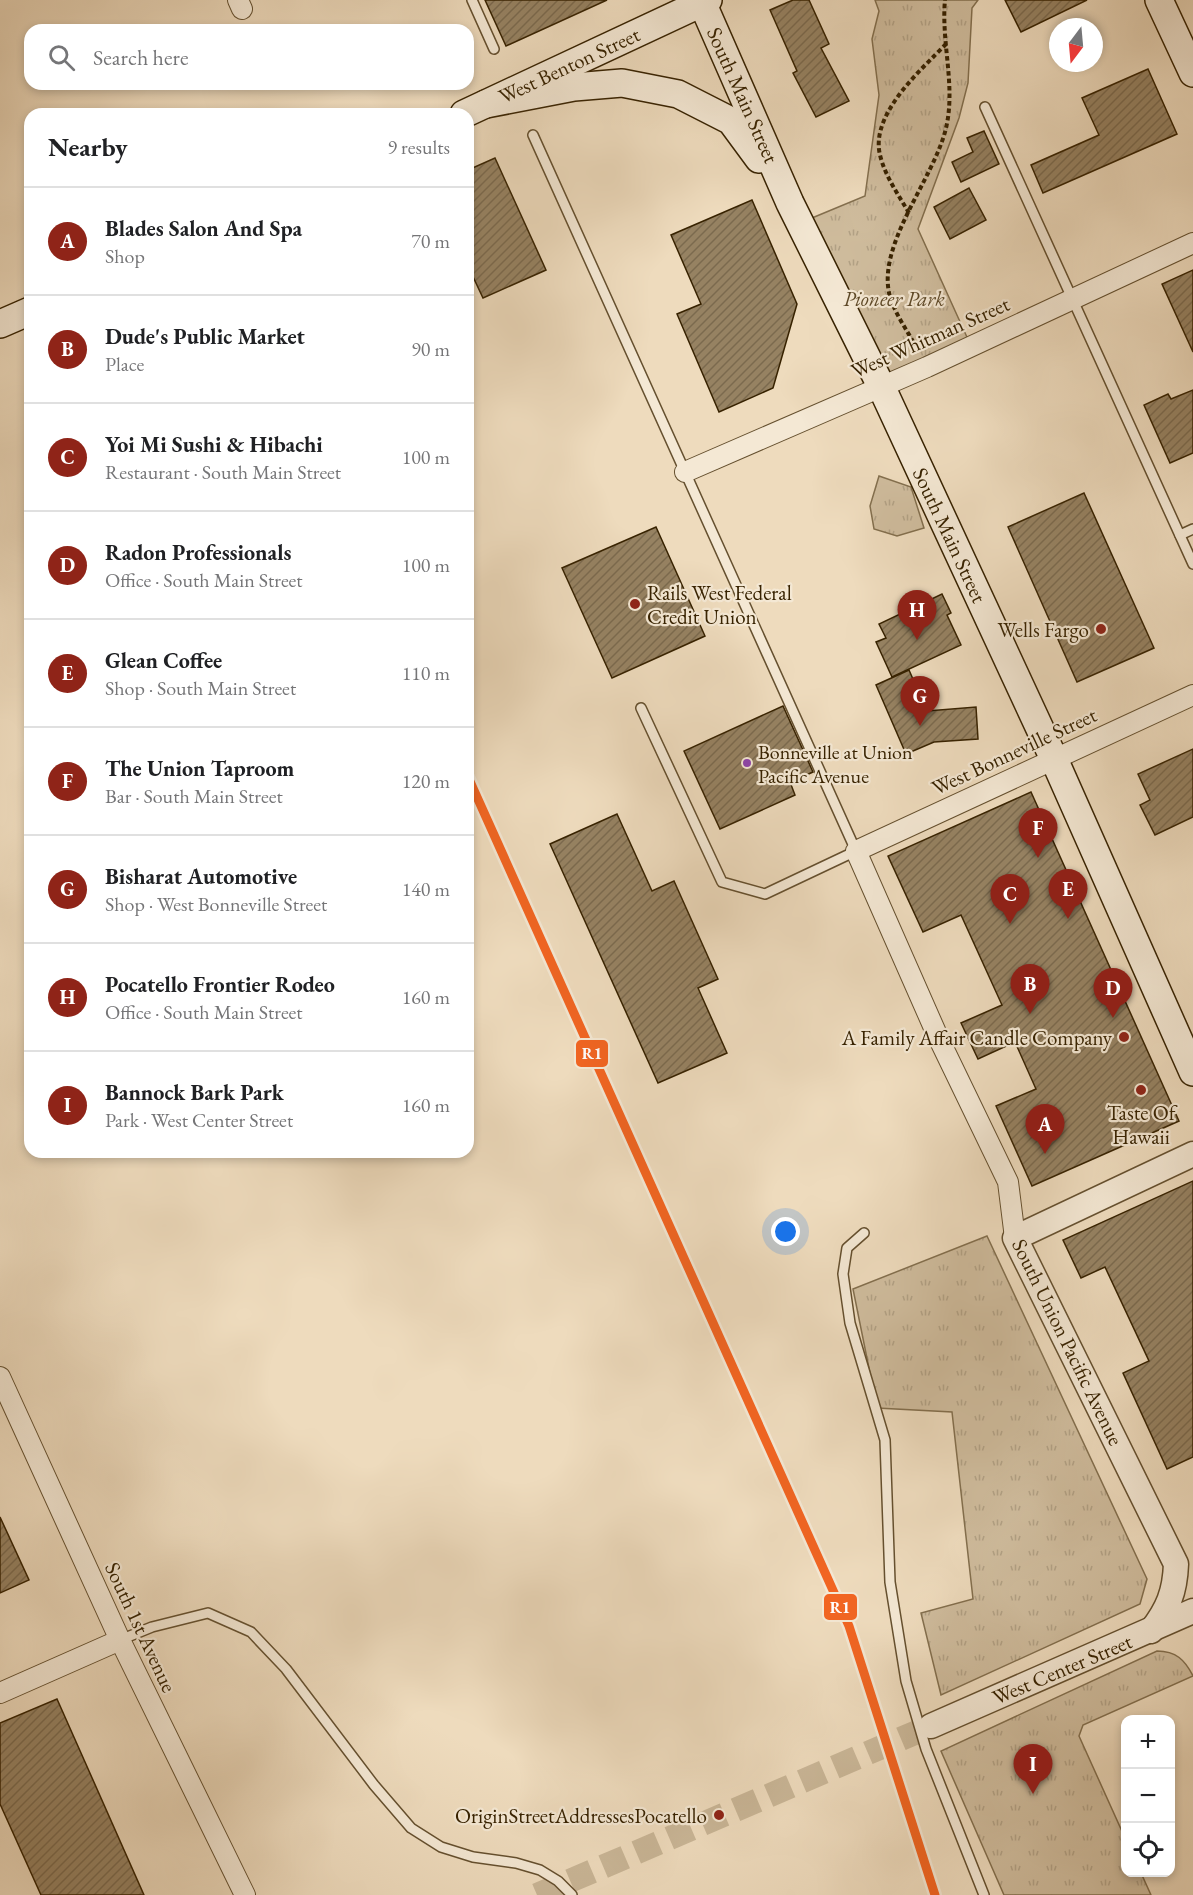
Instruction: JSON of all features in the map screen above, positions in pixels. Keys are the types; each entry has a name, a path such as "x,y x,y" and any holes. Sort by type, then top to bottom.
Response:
{"main road":[{"path":"1159,0 1193,73"},
{"name":"West Benton Street","path":"475,109 704,1"},
{"name":"South Main Street","path":"704,1 790,203 881,386 1054,759 1193,1072"},
{"path":"475,109 574,87 622,83 678,94 731,121 790,203"},
{"path":"0,324 24,314"}],"street":[{"name":"West Whitman Street","path":"685,472 927,367 1193,243"},
{"name":"West Bonneville Street","path":"856,851 1193,696"},
{"name":"South Union Pacific Avenue","path":"856,851 938,1037 1008,1182 1015,1238 1184,1571 1175,1586 1170,1603 1151,1630"},
{"path":"1015,1238 1193,1154"},
{"name":"South 1st Avenue","path":"0,1377 120,1640 245,1895"},
{"name":"West Center Street","path":"931,1726 1193,1611"},
{"path":"0,1693 120,1640"}],"lane":[{"path":"472,0 494,49"},
{"path":"985,107 1193,564"},
{"path":"533,135 856,851 765,894 722,882 641,708"},
{"path":"1180,535 1193,529"},
{"path":"864,1233 847,1248 843,1274 850,1323 885,1440 890,1582 906,1681 926,1749 984,1895"},
{"path":"120,1640 152,1627 208,1612 250,1632 286,1669 374,1785 411,1828 441,1847 473,1857 516,1863 540,1870 558,1881 572,1895"}],"path":[{"path":"927,367 891,299 889,284 893,248 933,167 946,128 950,90 945,0"},
{"path":"909,213 885,174 879,152 880,138 891,105 901,89 947,44"}],"green space":[{"name":"Pioneer Park","path":"875,0 978,0 972,8 968,83 959,118 918,229 971,346 881,386 800,223 865,196 879,95 872,39 879,11"},
{"path":"879,476 911,487 924,528 897,536 874,529 870,506"},
{"path":"987,1236 1147,1579 1140,1604 941,1695 921,1613 973,1599 952,1412 877,1408 853,1289"},
{"path":"1157,1651 1175,1655 1187,1665 1193,1676 1083,1725 1079,1736 1121,1829 1121,1877 1143,1877 1151,1895 1004,1895 941,1751"}],"building":[{"path":"485,0 607,0 506,46"},
{"path":"793,0 809,0 829,44 821,48 849,101 816,117 793,73 797,71 770,10"},
{"path":"1005,0 1087,0 1049,18 1021,32"},
{"path":"1148,69 1177,134 1043,193 1031,165 1099,135 1082,98"},
{"path":"984,131 999,164 961,182 952,162 973,152 967,138"},
{"path":"495,158 546,270 483,298 474,279 474,167"},
{"path":"969,188 986,220 950,239 934,207"},
{"path":"752,200 797,304 773,388 719,412 677,314 701,304 671,235"},
{"path":"1193,270 1193,352 1162,284"},
{"path":"1193,390 1193,453 1170,463 1144,405 1168,394 1171,399"},
{"path":"1084,493 1154,648 1077,682 1008,527"},
{"path":"656,527 705,636 612,678 562,568"},
{"path":"942,594 951,613 947,615 961,645 892,677 876,642 886,638 879,624"},
{"path":"909,670 927,711 976,707 978,739 934,742 906,754 876,685"},
{"path":"783,706 813,772 790,782 795,795 720,829 684,751"},
{"path":"1193,749 1193,817 1155,835 1140,805 1150,800 1138,774"},
{"path":"1031,792 1179,1121 1032,1186 996,1106 1036,1089 1015,1042 978,1059 961,1023 1002,1005 961,915 923,932 888,856"},
{"path":"617,814 652,891 674,881 718,979 698,988 727,1053 658,1083 550,844"},
{"path":"1193,1181 1193,1457 1167,1469 1123,1373 1149,1361 1105,1267 1081,1278 1063,1240"},
{"path":"0,1517 29,1580 0,1593"},
{"path":"57,1699 144,1895 41,1895 0,1804 0,1723"}],"tunnel":[{"path":"537,1895 931,1726"}],"transit line":[{"name":"R1","path":"474,790 849,1626 935,1895"}],"place":[{"name":"Rails West Federal Credit Union","path":"635,604"},
{"name":"Wells Fargo","path":"1101,629"},
{"name":"Pocatello Frontier Rodeo","path":"917,640"},
{"name":"Bisharat Automotive","path":"920,726"},
{"name":"Bonneville at Union Pacific Avenue","path":"747,763"},
{"name":"The Union Taproom","path":"1038,858"},
{"name":"Glean Coffee","path":"1068,919"},
{"name":"Yoi Mi Sushi & Hibachi","path":"1010,924"},
{"name":"Dude's Public Market","path":"1030,1014"},
{"name":"Radon Professionals","path":"1113,1018"},
{"name":"A Family Affair Candle Company","path":"1124,1037"},
{"name":"Taste Of Hawaii","path":"1141,1090"},
{"name":"Blades Salon And Spa","path":"1045,1154"},
{"name":"Bannock Bark Park","path":"1033,1794"},
{"name":"OriginStreetAddressesPocatello","path":"719,1815"}]}
